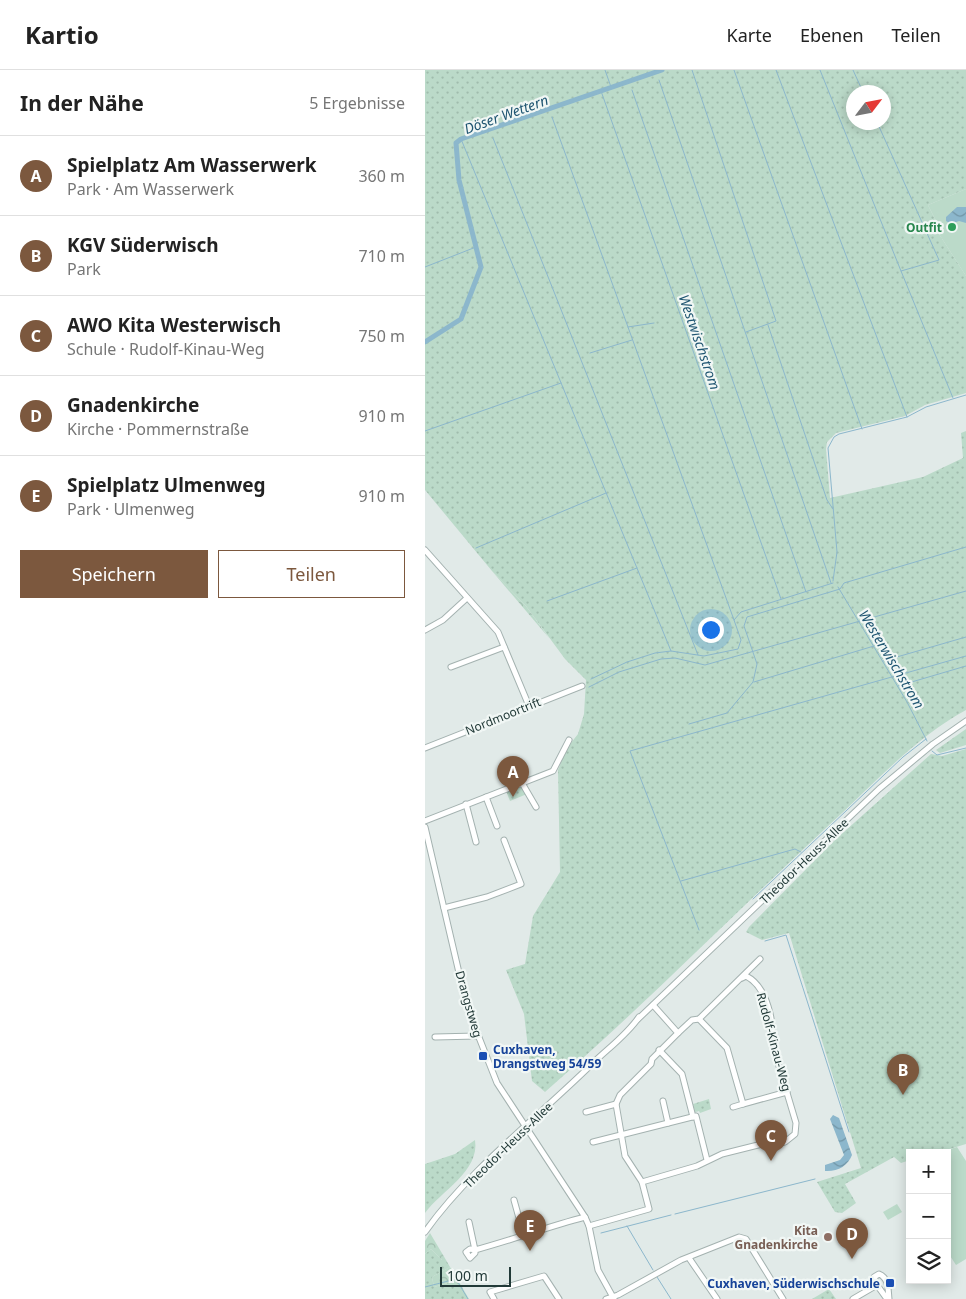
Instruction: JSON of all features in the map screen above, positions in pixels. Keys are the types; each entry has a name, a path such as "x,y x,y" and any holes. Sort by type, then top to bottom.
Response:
{"street":[{"path":"425,550 498,632 529,706"},
{"path":"425,630 443,620 467,598"},
{"path":"451,667 504,647"},
{"name":"Nordmoortrift","path":"425,748 582,686"},
{"name":"Theodor-Heuss-Allee","path":"425,1232 458,1193 525,1127 879,789 933,744 965,722"},
{"path":"425,821 553,772 569,740"},
{"path":"522,783 536,806"},
{"path":"486,797 497,826"},
{"path":"466,804 476,842"},
{"name":"Drangstweg","path":"425,827 467,1007 477,1036 497,1083 585,1217 589,1226 595,1264 614,1298"},
{"path":"444,908 487,897 521,884 504,840"},
{"path":"589,1226 648,1210 649,1204 642,1182 625,1156 615,1104 619,1095 651,1064 652,1059 659,1050 692,1020 699,1019 759,959"},
{"name":"Rudolf-Kinau-Weg","path":"642,1182 762,1144 768,1148 792,1138 795,1134 796,1123 773,1046 774,1035 762,991 753,980 746,976 742,978"},
{"path":"652,1006 678,1033"},
{"path":"699,1019 727,1048 743,1104"},
{"path":"435,1037 477,1036"},
{"path":"659,1050 682,1074 693,1117"},
{"path":"733,1107 787,1092"},
{"path":"663,1101 668,1123"},
{"path":"586,1112 615,1104"},
{"path":"593,1142 696,1116 707,1160"},
{"path":"514,1200 523,1236"},
{"path":"469,1222 475,1250 523,1236 540,1228 585,1217"},
{"path":"606,1299 614,1298 665,1268 739,1236 746,1239 783,1299"},
{"path":"689,1258 717,1299"},
{"path":"879,1274 888,1284 888,1299 877,1285 874,1277 879,1274"},
{"path":"495,1299 490,1292 508,1288 544,1275 559,1299"},
{"path":"853,1299 877,1285"}],"green space":[{"path":"425,70 966,70 966,189 928,205 935,219 939,234 966,276 966,393 925,405 905,416 836,433 827,442 826,449 830,498 923,477 963,458 961,433 966,431 966,710 929,734 893,764 652,994 545,1092 532,1081 524,1014 506,970 525,964 533,916 560,872 558,770 567,748 578,734 584,714 586,680 565,659 526,606 492,571 425,490"},
{"name":"Outfit","path":"966,189 966,276 939,234 935,219 928,205"},
{"path":"492,571 526,606 549,638"},
{"path":"966,729 966,745 940,753 936,750"},
{"path":"966,749 966,1144 949,1149 906,1149 906,1161 901,1163 894,1157 845,1184 856,1203 842,1213 835,1212 817,1182 861,1168 789,933 762,940 746,932 835,840 931,754 942,756"},
{"path":"523,787 527,794 510,801 506,791"},
{"path":"709,1099 711,1109 700,1113 699,1111 695,1112 693,1104"},
{"path":"475,1140 475,1151 466,1171 425,1213 425,1164 455,1154"},
{"path":"957,1147 966,1161 966,1259 956,1265 951,1257 950,1149"},
{"path":"897,1204 902,1212 888,1220 883,1212"},
{"path":"430,1233 446,1260 442,1260 431,1249 425,1254 425,1241"},
{"path":"431,1249 442,1260 446,1260 450,1267 432,1277 434,1287 458,1280 469,1299 425,1299 425,1254"},
{"path":"450,1267 458,1280 434,1287 432,1277"},
{"path":"829,1289 836,1299 812,1299"}],"water":[{"path":"957,207 966,207 966,223 959,221 951,224 946,221 946,217"},
{"path":"833,1115 839,1118 852,1155 841,1168 825,1171 825,1165 840,1160 844,1155 830,1119"}],"waterway":[{"path":"605,70 611,87"},
{"name":"Döser Wettern","path":"425,342 461,319 481,267 459,180 456,143 461,139 662,70"},
{"path":"692,70 776,321 746,332"},
{"path":"734,70 862,429"},
{"path":"776,70 907,417"},
{"path":"820,70 901,271"},
{"path":"853,70 860,85"},
{"path":"659,80 831,583"},
{"path":"632,90 806,592"},
{"name":"Westwischstrom","path":"601,91 781,599"},
{"path":"552,117 734,620"},
{"path":"881,130 939,260 901,271 953,398"},
{"path":"493,138 698,655"},
{"path":"461,139 671,651"},
{"path":"425,267 476,247"},
{"path":"628,327 654,323"},
{"path":"768,325 827,500 833,509"},
{"path":"590,353 632,340"},
{"path":"425,431 561,383"},
{"path":"833,581 837,552 828,448 834,437 839,434 907,417 926,407 966,395"},
{"path":"476,548 606,493"},
{"path":"689,724 727,713 753,682 757,664 744,626 747,617 840,589 844,583 966,547"},
{"path":"547,601 637,568"},
{"path":"591,679 627,662 655,653 671,651 704,656 738,649 741,640 734,620 741,612 833,583"},
{"name":"Westerwischstrom","path":"838,587 907,702 927,741"},
{"path":"589,687 619,672 661,659 675,658 705,665 966,591"},
{"path":"883,661 966,637"},
{"path":"754,682 874,646"},
{"path":"699,930 630,751 966,656"},
{"path":"898,686 966,666"},
{"path":"753,899 903,757 926,739"},
{"name":"Westerwischstrom","path":"932,751 937,755 966,748"},
{"path":"681,881 795,849 801,852"},
{"path":"765,941 786,935 849,1132"},
{"path":"675,1214 815,1179"},
{"path":"601,1233 671,1215"},
{"path":"627,1226 653,1270"},
{"path":"657,1277 671,1299"},
{"path":"425,1287 456,1279 468,1299"}],"place":[{"name":"Outfit","path":"952,227"},
{"name":"Spielplatz Am Wasserwerk","path":"513,797"},
{"name":"Cuxhaven, Drangstweg 54/59","path":"483,1056"},
{"name":"KGV Süderwisch","path":"903,1095"},
{"name":"AWO Kita Westerwisch","path":"771,1161"},
{"name":"Kita Gnadenkirche","path":"828,1237"},
{"name":"Spielplatz Ulmenweg","path":"530,1251"},
{"name":"Gnadenkirche","path":"852,1259"},
{"name":"Cuxhaven, Süderwischschule","path":"890,1283"}]}
